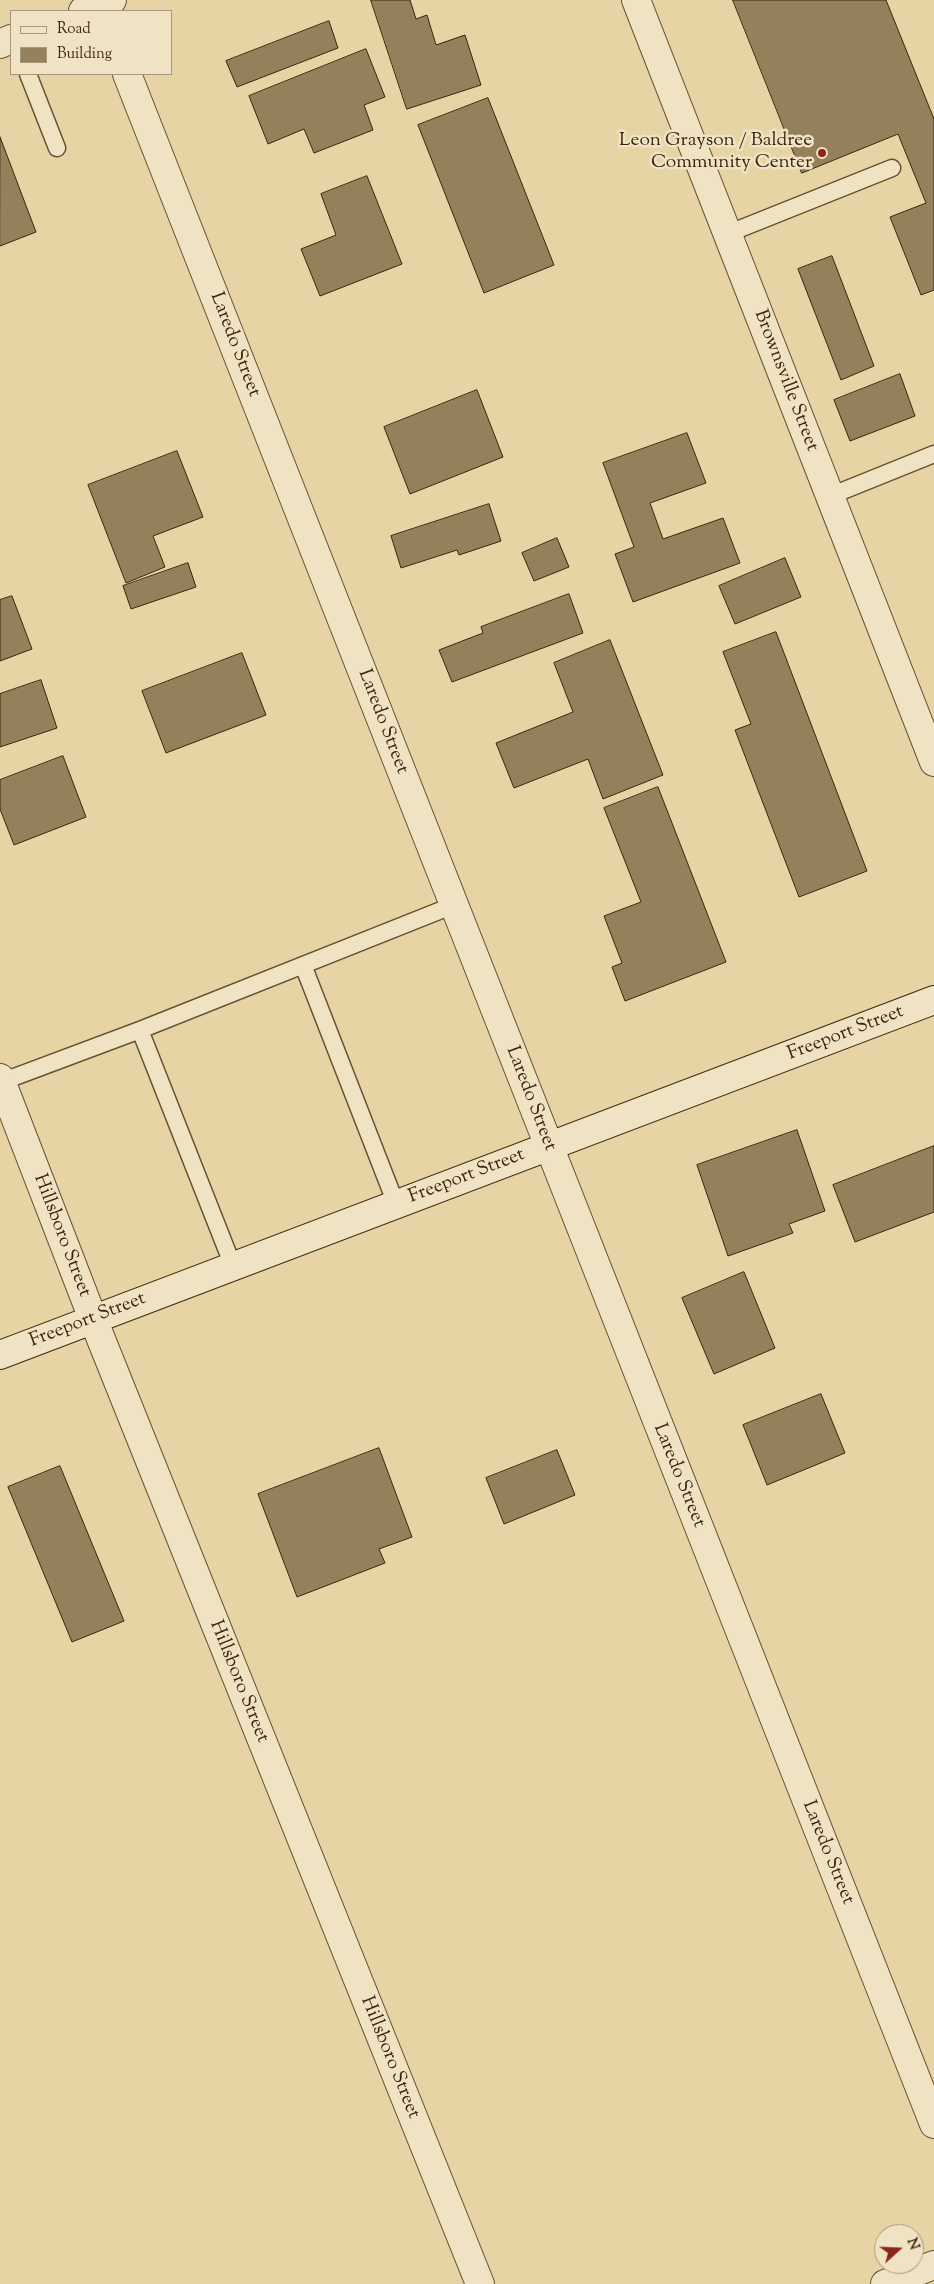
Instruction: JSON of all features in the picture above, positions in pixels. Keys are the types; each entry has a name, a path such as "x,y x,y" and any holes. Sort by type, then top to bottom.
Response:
{"street":[{"name":"Brownsville Street","path":"636,0 934,762"},
{"name":"Laredo Street","path":"127,75 934,2124"},
{"name":"Freeport Street","path":"0,1355 934,1000"},
{"name":"Hillsboro Street","path":"1,1080 93,1320 480,2284"},
{"path":"884,2284 934,2265"}],"lane":[{"path":"28,75 57,148"},
{"path":"727,234 892,168"},
{"path":"830,496 934,454"},
{"path":"1,1080 140,1030 454,905"},
{"path":"303,965 396,1204"},
{"path":"140,1030 232,1266"}],"building":[{"path":"371,0 410,0 416,19 427,15 436,45 465,35 481,85 407,109"},
{"name":"Leon Grayson / Baldree Community Center","path":"733,0 886,0 934,119 934,290 921,295 890,217 926,203 898,134 802,173"},
{"path":"329,21 338,48 237,87 226,61"},
{"path":"366,49 385,97 364,105 373,130 314,153 304,129 268,144 249,96"},
{"path":"488,98 554,265 484,293 418,125"},
{"path":"0,137 36,232 0,246"},
{"path":"367,176 402,264 320,296 301,249 336,235 321,194"},
{"path":"832,256 874,366 841,380 798,269"},
{"path":"900,374 915,416 850,441 834,400"},
{"path":"477,390 503,457 410,494 384,427"},
{"path":"687,433 706,483 650,503 663,539 723,518 740,563 633,602 615,554 634,547 603,463"},
{"path":"177,451 203,517 153,536 165,567 126,583 88,485"},
{"path":"489,504 501,541 459,555 457,550 401,568 391,536"},
{"path":"557,538 569,567 534,581 522,553"},
{"path":"785,558 801,597 735,624 719,586"},
{"path":"188,563 196,587 131,609 123,586"},
{"path":"569,594 583,633 452,682 439,650 483,633 481,627"},
{"path":"12,596 32,649 0,661 0,600"},
{"path":"776,632 867,871 799,897 735,730 751,724 723,652"},
{"path":"610,640 663,775 603,799 588,759 514,788 496,743 573,712 554,663"},
{"path":"242,653 266,715 166,753 142,691"},
{"path":"41,680 57,728 0,747 0,694"},
{"path":"63,756 86,817 14,845 0,809 0,780"},
{"path":"658,787 726,962 625,1001 612,967 622,963 604,916 641,902 604,808"},
{"path":"797,1130 825,1211 789,1224 793,1233 728,1256 697,1165"},
{"path":"934,1146 934,1212 855,1242 833,1185"},
{"path":"744,1272 775,1348 714,1374 682,1298"},
{"path":"821,1394 845,1453 767,1485 743,1425"},
{"path":"379,1448 412,1537 379,1549 385,1563 297,1597 258,1494"},
{"path":"557,1450 575,1495 504,1524 486,1478"},
{"path":"60,1466 124,1621 72,1642 8,1487"}],"place":[{"name":"Leon Grayson / Baldree Community Center","path":"822,153"}]}
